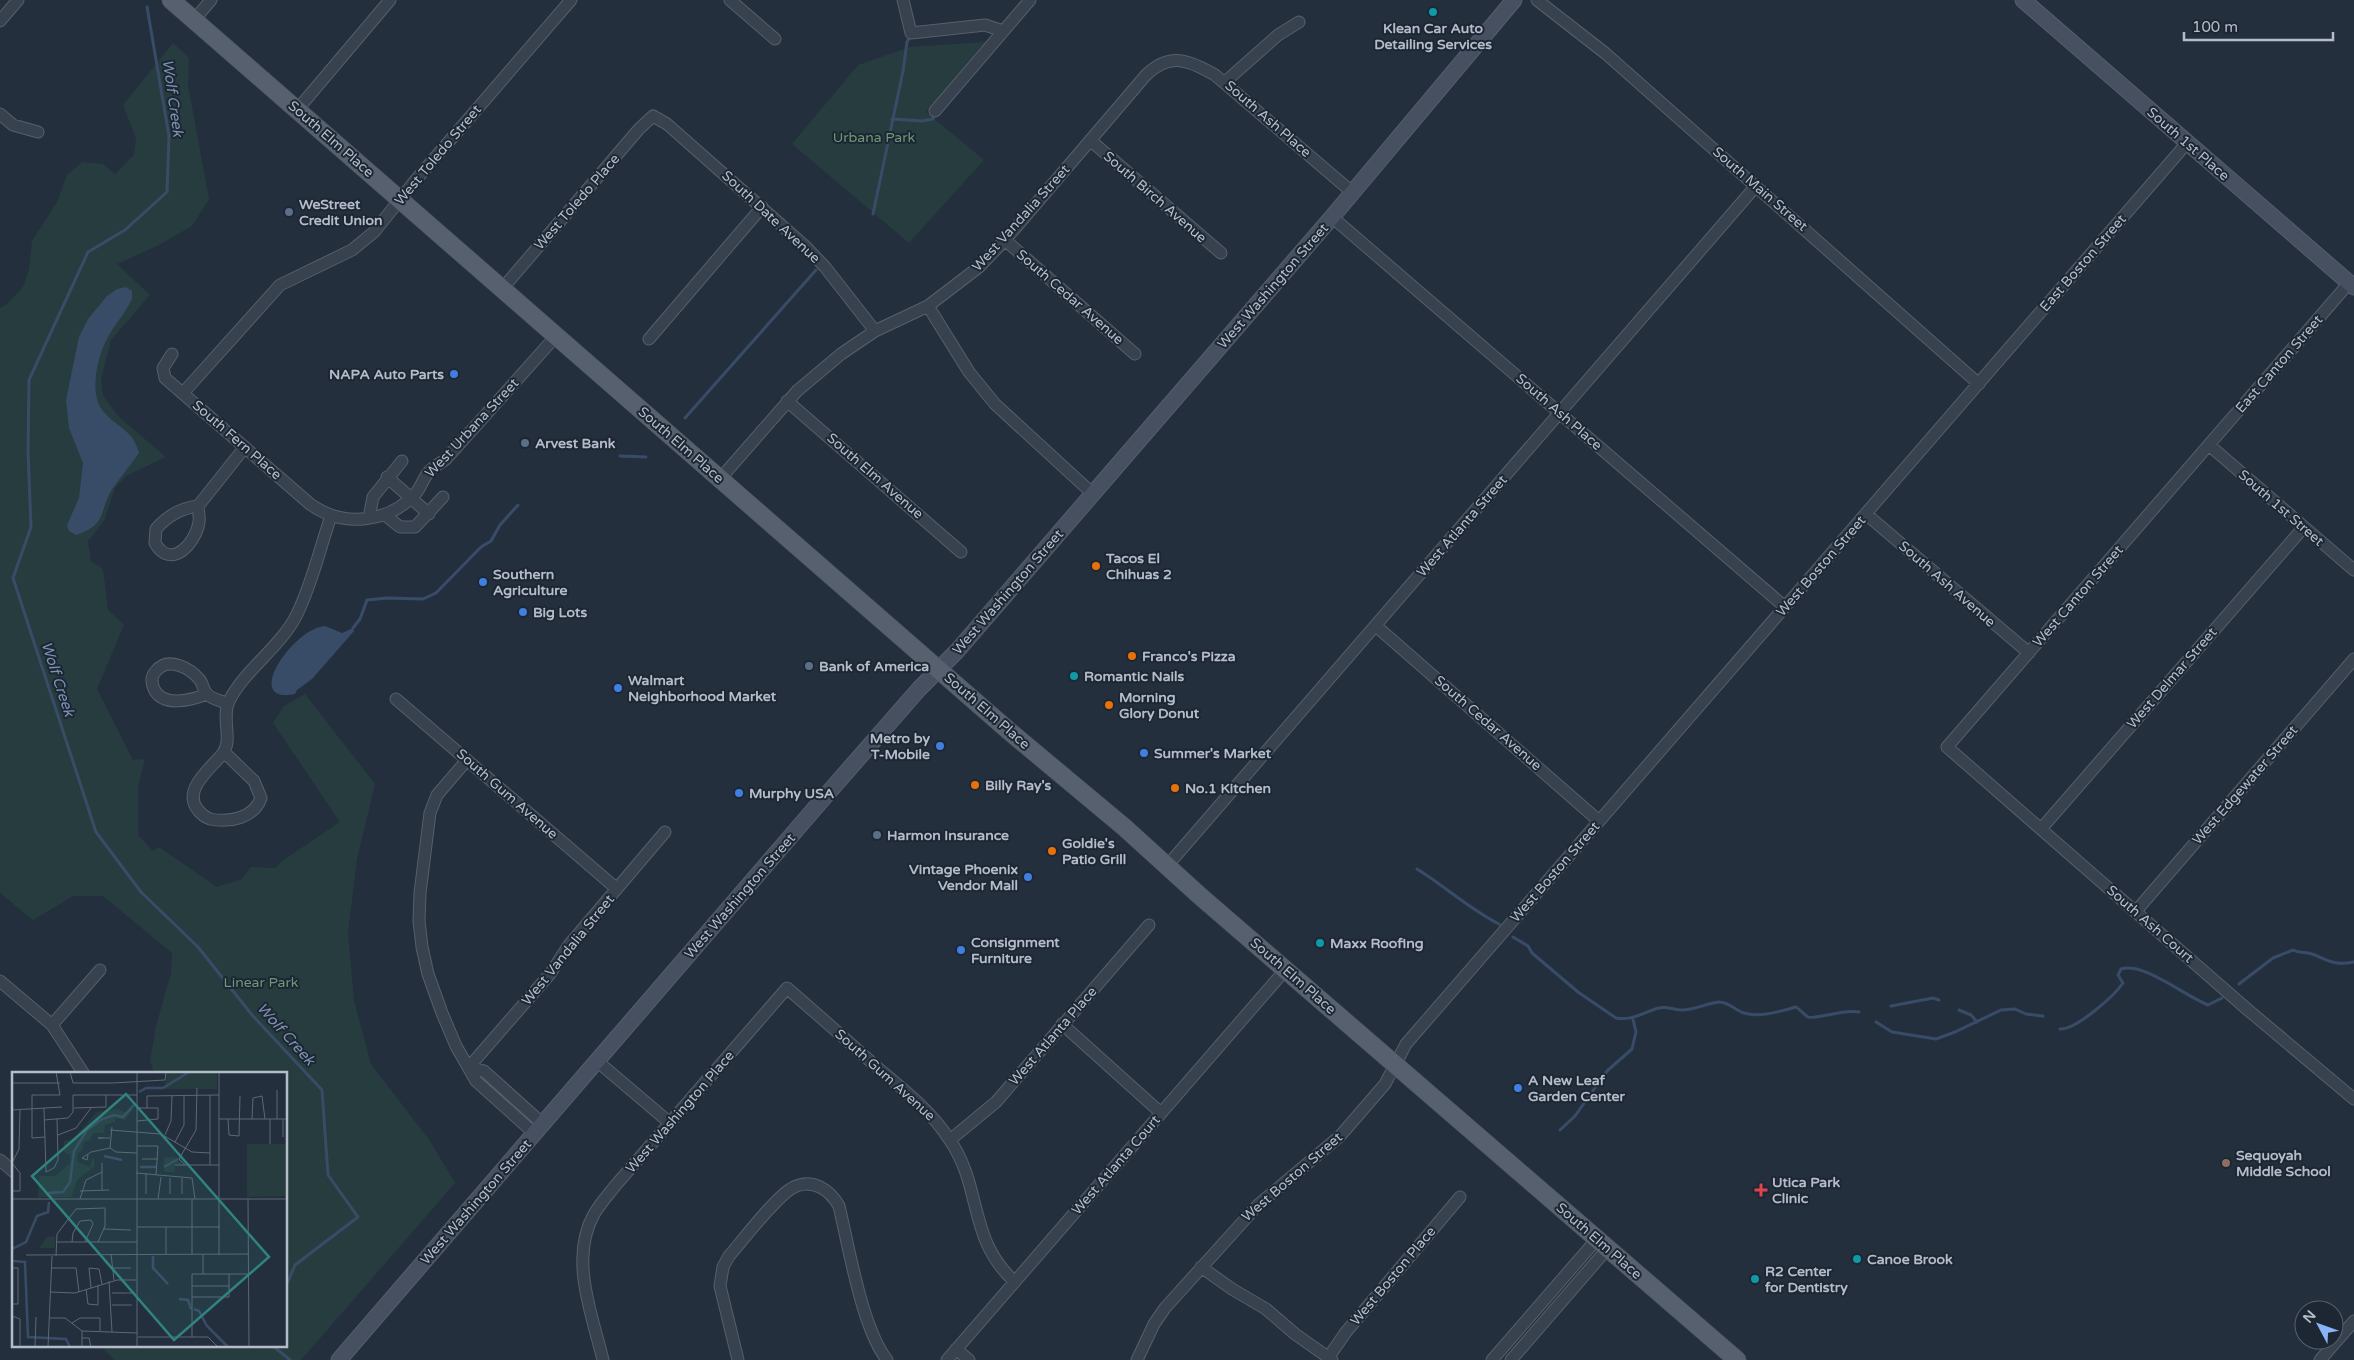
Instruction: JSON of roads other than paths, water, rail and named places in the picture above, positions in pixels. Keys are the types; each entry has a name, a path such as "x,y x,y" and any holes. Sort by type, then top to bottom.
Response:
{"main road":[{"name":"South Elm Place","path":"171,0 720,479 1737,1360"},
{"name":"West Washington Street","path":"339,1360 822,800 1093,494 1353,193 1514,0"},
{"name":"South 1st Place","path":"2023,0 2352,285"}],"street":[{"path":"0,22 19,0"},
{"path":"194,20 211,0"},
{"path":"297,110 390,0"},
{"name":"West Toledo Street","path":"183,393 280,285 352,250 374,232 400,199 571,0"},
{"path":"730,0 775,39"},
{"path":"903,0 912,33 985,25 1003,31"},
{"path":"935,111 1030,0"},
{"name":"South Main Street","path":"1537,0 1605,53 1980,384"},
{"path":"1225,82 1278,35 1299,22"},
{"name":"South Ash Place","path":"1174,60 1193,63 1225,82 1353,193"},
{"name":"West Vandalia Street","path":"720,479 788,401 841,354 875,331 928,306 963,281 1005,240 1153,69 1174,60"},
{"path":"0,114 13,124 38,132"},
{"name":"South Date Avenue","path":"653,116 668,124 762,206 825,267 875,331"},
{"name":"West Toledo Place","path":"502,289 653,116"},
{"name":"South Birch Avenue","path":"1090,140 1220,253"},
{"name":"East Boston Street","path":"1980,384 2187,143"},
{"name":"West Atlanta Street","path":"1167,866 1756,186"},
{"path":"649,339 762,206"},
{"name":"South Ash Place","path":"1332,217 1785,607"},
{"name":"South Cedar Avenue","path":"1005,240 1135,354"},
{"name":"East Canton Street","path":"2209,445 2352,285"},
{"path":"928,306 969,372 994,404 1093,494"},
{"name":"West Urbana Street","path":"331,516 369,518 395,511 417,491 428,472 446,459 556,336"},
{"name":"South Fern Place","path":"172,354 165,364 163,372 165,378 310,504 331,516"},
{"name":"West Boston Street","path":"1137,1360 1154,1324 1201,1267 1258,1204 1340,1136 1385,1084 1406,1044 1980,384"},
{"name":"South Elm Avenue","path":"788,401 962,552"},
{"name":"South 1st Street","path":"2209,445 2354,570"},
{"name":"West Canton Street","path":"1947,747 2209,445"},
{"path":"198,506 185,508 169,517 156,529 155,543 163,553 172,555 184,550 199,522 198,506 244,447"},
{"path":"369,518 373,497 402,460"},
{"path":"387,477 429,514"},
{"name":"West Urbana Street","path":"385,515 400,527 410,528 420,524 443,497"},
{"name":"South Ash Avenue","path":"1866,514 2029,653"},
{"path":"224,752 254,781 259,790 260,798 256,808 248,816 211,819 202,815 195,806 194,793 214,762 224,752 227,741 225,720 228,704 238,687 292,624 301,605 331,516"},
{"name":"West Delmar Street","path":"2041,829 2304,527"},
{"name":"South Cedar Avenue","path":"1376,626 1599,821"},
{"name":"West Edgewater Street","path":"2136,911 2354,659"},
{"path":"207,694 189,701 163,698 156,692 152,683 154,674 163,665 178,664 199,680 207,694 228,704"},
{"name":"South Gum Avenue","path":"396,699 617,889"},
{"name":"South Ash Court","path":"1947,747 2248,1010 2354,1099"},
{"path":"467,760 437,795 430,813 420,893 419,921 428,974 456,1046 470,1067 476,1081 539,1129"},
{"name":"West Vandalia Street","path":"470,1067 550,974 569,945 665,832"},
{"name":"West Atlanta Place","path":"950,1140 996,1102 1149,925"},
{"path":"52,1025 100,970"},
{"name":"West Atlanta Court","path":"947,1360 1286,970"},
{"path":"0,981 52,1025 83,1072"},
{"name":"South Gum Avenue","path":"787,988 925,1109 950,1140 964,1166 984,1241 1002,1270 1015,1282"},
{"name":"West Washington Place","path":"603,1360 584,1281 583,1243 594,1213 787,988"},
{"path":"1062,1024 1161,1113"},
{"path":"598,1061 670,1123"},
{"path":"0,1160 12,1170"},
{"path":"738,1360 720,1286 723,1266 729,1256 785,1193 804,1184 816,1185 826,1190 834,1197 839,1206 865,1313 873,1336 887,1360"},
{"name":"West Boston Place","path":"1330,1359 1346,1332 1460,1197"},
{"path":"1492,1360 1602,1244"},
{"path":"1511,1360 1602,1244"},
{"path":"1201,1267 1232,1289 1266,1309 1295,1334 1330,1359"},
{"path":"2320,1360 2354,1321"},
{"path":"956,1349 969,1360"}],"water":[{"path":"126,287 132,291 132,299 103,348 97,367 95,386 96,395 103,411 129,434 139,453 108,496 98,521 94,526 76,535 69,531 67,525 79,498 83,463 69,428 66,400 79,337 88,319 107,296 117,289"},
{"path":"325,626 342,633 353,628 354,631 312,679 297,690 295,694 279,694 272,688 272,678 287,651 312,630"}],"waterway":[{"name":"Wolf Creek","path":"147,7 169,136 167,192 125,230 88,252 29,380 28,451 31,527 13,578 96,832 141,892 198,947 252,1015 322,1090 328,1175 358,1217 295,1265 288,1281"},
{"path":"873,214 903,71 907,42 910,36"},
{"path":"892,119 922,121 933,119 934,114"},
{"path":"685,418 816,270"},
{"path":"620,456 646,457"},
{"path":"353,628 360,619 367,600 387,598 423,599 436,593 481,547 491,541 500,525 518,505"},
{"path":"1417,869 1499,924"},
{"path":"1513,937 1528,946 1532,953 1578,992 1616,1018 1633,1017 1662,1008 1687,1010 1719,1002 1726,1003 1741,1012 1757,1015 1796,1007 1811,1018 1853,1011 1859,1012"},
{"path":"2239,984 2273,958 2293,950 2309,953 2336,963 2354,962"},
{"path":"2060,1029 2067,1028 2085,1018 2112,996 2123,983 2118,975 2121,969 2141,970 2208,1005 2222,998"},
{"path":"1891,1006 1933,998 1939,1000"},
{"path":"1876,1022 1892,1032 1936,1039 2001,1010 2015,1009 2026,1014 2043,1016"},
{"path":"1959,1010 1971,1015 1977,1022"},
{"path":"1560,1130 1575,1116 1607,1071 1632,1049 1636,1032 1633,1019"},
{"name":"Wolf Creek","path":"275,1348 290,1360"}],"place":[{"name":"Klean Car Auto Detailing Services","path":"1433,12"},
{"name":"WeStreet Credit Union","path":"289,212"},
{"name":"NAPA Auto Parts","path":"454,374"},
{"name":"Arvest Bank","path":"525,443"},
{"name":"Tacos El Chihuas 2","path":"1096,566"},
{"name":"Southern Agriculture","path":"483,582"},
{"name":"Big Lots","path":"523,612"},
{"name":"Franco's Pizza","path":"1132,656"},
{"name":"Bank of America","path":"809,666"},
{"name":"Romantic Nails","path":"1074,676"},
{"name":"Walmart Neighborhood Market","path":"618,688"},
{"name":"Morning Glory Donut","path":"1109,705"},
{"name":"Metro by T-Mobile","path":"940,746"},
{"name":"Summer's Market","path":"1144,753"},
{"name":"Billy Ray's","path":"975,785"},
{"name":"No.1 Kitchen","path":"1175,788"},
{"name":"Murphy USA","path":"739,793"},
{"name":"Harmon Insurance","path":"877,835"},
{"name":"Goldie's Patio Grill","path":"1052,851"},
{"name":"Vintage Phoenix Vendor Mall","path":"1028,877"},
{"name":"Maxx Roofing","path":"1320,943"},
{"name":"Consignment Furniture","path":"961,950"},
{"name":"A New Leaf Garden Center","path":"1518,1088"},
{"name":"Sequoyah Middle School","path":"2226,1163"},
{"name":"Utica Park Clinic","path":"1761,1190"},
{"name":"Canoe Brook","path":"1857,1259"},
{"name":"R2 Center for Dentistry","path":"1755,1279"}],"park label":[{"name":"Urbana Park","path":"874,137"},
{"name":"Linear Park","path":"261,982"}]}
